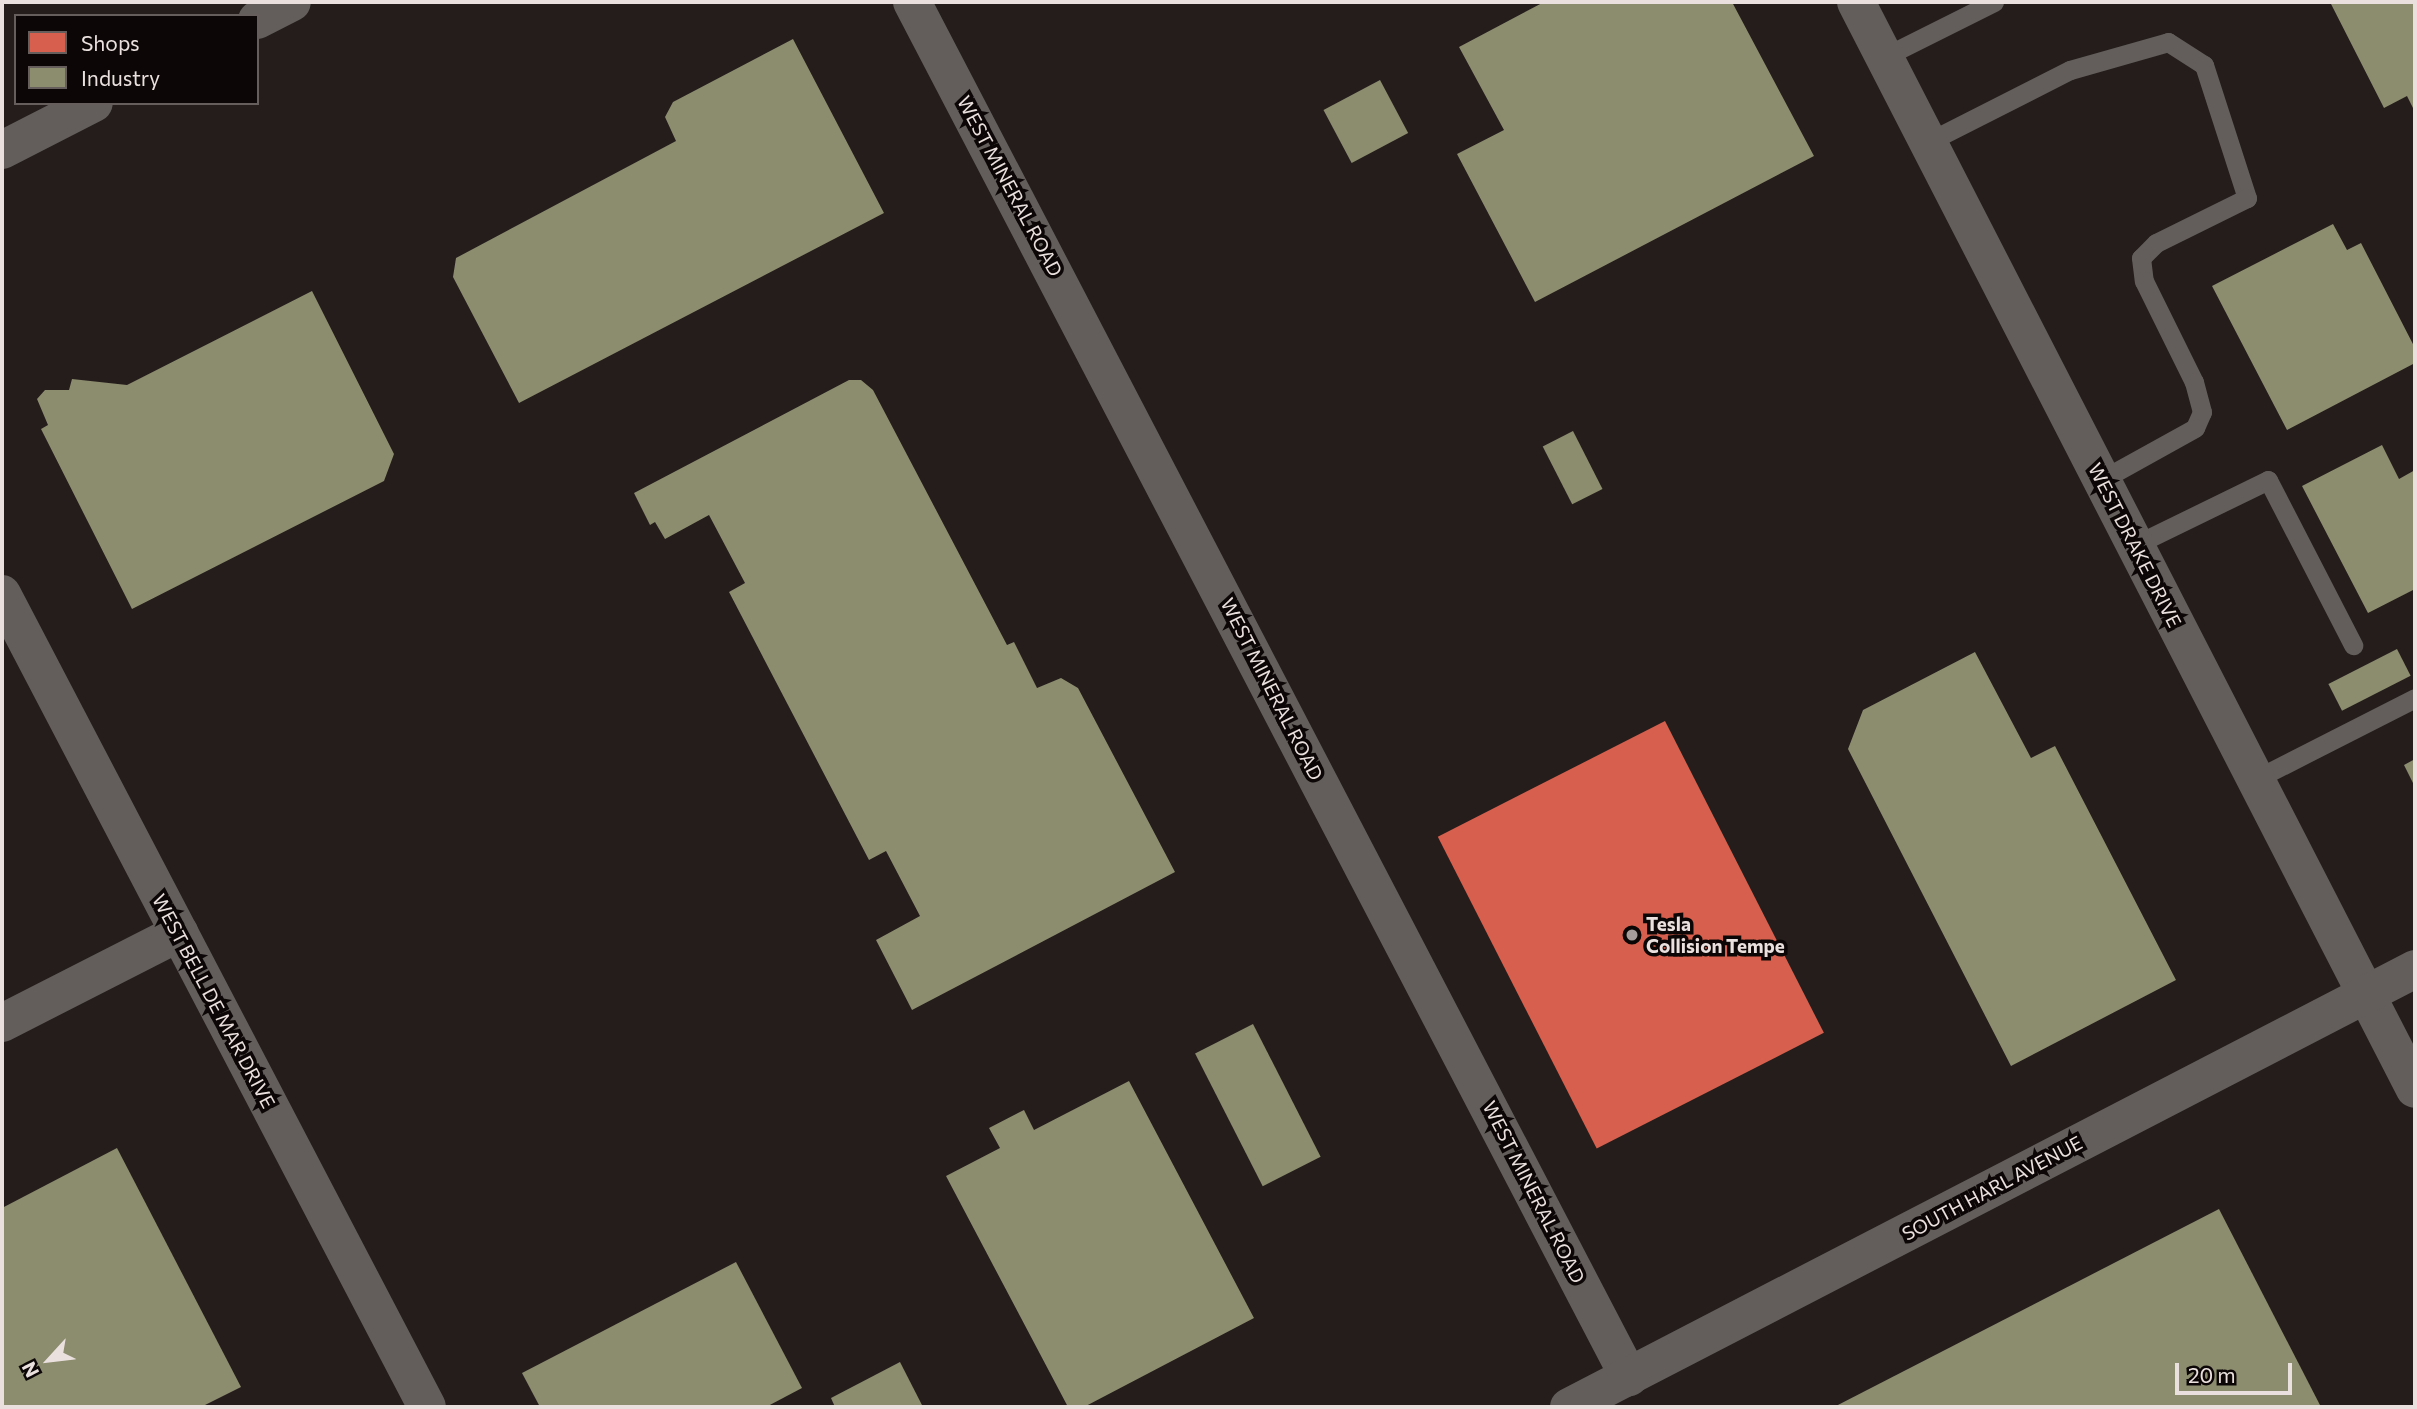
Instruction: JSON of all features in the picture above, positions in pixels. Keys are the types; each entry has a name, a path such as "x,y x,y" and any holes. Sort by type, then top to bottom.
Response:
{"street":[{"path":"259,19 292,2"},
{"name":"WEST MINERAL ROAD","path":"912,2 1629,1377"},
{"name":"WEST DRAKE DRIVE","path":"1856,2 2415,1089"},
{"path":"2,150 89,105"},
{"name":"WEST BELL DE MAR DRIVE","path":"2,594 427,1407"},
{"path":"2,1023 179,933"},
{"name":"SOUTH HARL AVENUE","path":"1569,1407 2415,969"}],"lane":[{"path":"1884,57 1994,2"},
{"path":"1928,142 2070,70 2168,42 2204,65 2247,198 2157,243 2141,258 2144,281 2194,382 2203,412 2195,428 2101,480"},
{"path":"2135,545 2268,480 2353,645"},
{"path":"2256,779 2415,698"}],"building: Shops":[{"name":"Tesla Collision Tempe","path":"1665,721 1824,1033 1597,1149 1438,837"}],"building: Industry":[{"path":"1544,2 1732,2 1814,156 1535,302 1457,154 1504,130 1459,47"},
{"path":"2330,2 2415,2 2415,112 2407,96 2384,108"},
{"path":"793,39 884,213 519,403 453,277 456,258 676,141 665,117 673,102"},
{"path":"1380,80 1408,133 1352,163 1323,110"},
{"path":"2333,224 2347,250 2361,243 2415,348 2415,363 2287,430 2212,286"},
{"path":"312,291 394,454 384,481 132,609 41,429 48,425 37,399 45,390 69,390 72,379 127,385"},
{"path":"849,380 861,380 873,390 1007,645 1014,642 1037,688 1061,678 1078,688 1175,872 912,1010 876,940 920,916 886,851 869,860 729,592 745,583 709,515 665,539 655,522 650,525 634,493"},
{"path":"1573,431 1603,489 1572,504 1543,446"},
{"path":"2382,445 2399,479 2415,470 2415,589 2368,613 2302,486"},
{"path":"2397,649 2411,676 2342,711 2328,684"},
{"path":"1975,652 2031,758 2055,746 2176,980 2011,1066 1848,749 1863,710"},
{"path":"2415,759 2415,787 2404,765"},
{"path":"1253,1024 1321,1157 1263,1186 1195,1054"},
{"path":"1129,1081 1254,1318 1084,1407 1068,1407 946,1176 1000,1148 989,1128 1024,1110 1034,1130"},
{"path":"117,1148 241,1387 201,1407 2,1407 2,1208"},
{"path":"2219,1209 2321,1407 1834,1407"},
{"path":"736,1262 802,1388 766,1407 540,1407 522,1373"},
{"path":"900,1362 923,1407 835,1407 831,1398"}],"place":[{"name":"Tesla Collision Tempe","path":"1632,935"}]}
